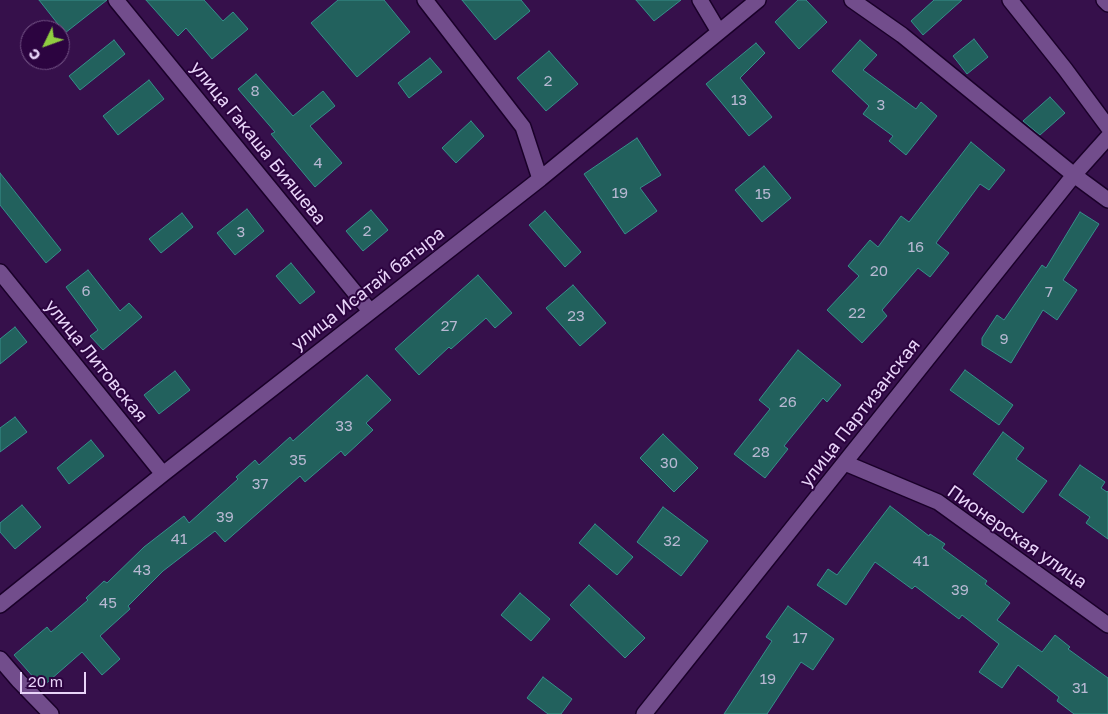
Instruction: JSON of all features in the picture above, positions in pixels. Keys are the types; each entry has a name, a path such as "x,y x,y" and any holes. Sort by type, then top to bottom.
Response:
{"street":[{"name":"улица Гакаша Бияшева","path":"116,0 370,311"},
{"path":"426,0 523,127 540,179"},
{"path":"700,0 718,32"},
{"name":"улица Исатай батыра","path":"0,605 163,474 540,179 758,0"},
{"path":"852,0 902,35 1108,200"},
{"path":"1010,0 1065,69 1108,128"},
{"path":"1104,0 1108,4"},
{"name":"улица Партизанская","path":"644,714 1074,174 1108,137"},
{"name":"улица Литовская","path":"0,272 163,474"},
{"name":"Пионерская улица","path":"845,463 938,502 1108,625"},
{"path":"0,659 51,714"}],"building":[{"path":"39,0 107,0 70,29 70,20 55,20"},
{"path":"146,0 204,0 223,21 233,12 248,29 212,59 186,28 178,36"},
{"path":"338,0 384,0 410,32 357,77 311,23"},
{"path":"462,0 521,0 530,11 495,40"},
{"path":"636,0 681,0 654,21"},
{"path":"798,0 806,0 827,22 799,49 775,22"},
{"path":"934,0 962,0 923,35 911,21"},
{"path":"974,39 988,57 967,74 953,56"},
{"path":"114,40 125,54 80,90 69,76"},
{"path":"860,40 877,55 863,70 916,109 921,102 937,116 906,155 889,141 893,136 863,114 869,106 832,71"},
{"path":"756,43 765,53 740,78 772,117 749,136 706,84"},
{"path":"549,51 578,84 546,111 517,78"},
{"path":"430,58 442,72 409,98 398,83"},
{"path":"256,74 293,116 323,91 335,106 310,126 342,163 315,187 271,134 275,132 238,89"},
{"path":"149,80 164,99 118,135 103,116"},
{"path":"1050,97 1065,113 1040,135 1023,121"},
{"path":"471,121 484,136 456,163 442,148"},
{"path":"637,138 661,175 640,188 657,211 625,234 584,174"},
{"path":"971,142 1005,170 989,190 980,184 936,243 949,253 930,277 918,268 882,310 887,316 862,343 827,310 859,276 848,266 870,240 878,247 901,216 909,222"},
{"path":"764,166 791,198 762,222 735,190"},
{"path":"0,173 61,250 46,263 0,205"},
{"path":"247,209 264,231 235,255 217,233"},
{"path":"371,210 388,230 363,251 346,231"},
{"path":"545,211 581,252 565,267 529,225"},
{"path":"1080,212 1099,224 1063,280 1077,290 1057,320 1043,310 1011,363 982,345 982,338 997,315 1004,320 1042,265 1046,268"},
{"path":"182,213 193,227 161,253 149,239"},
{"path":"291,263 315,292 300,304 276,276"},
{"path":"88,270 120,311 129,303 142,317 103,350 90,336 98,330 66,287"},
{"path":"478,275 512,313 495,328 486,318 451,349 449,347 419,375 395,349"},
{"path":"573,285 606,323 580,346 546,308"},
{"path":"15,327 27,342 0,364 0,339"},
{"path":"798,350 841,385 827,402 823,398 784,446 788,449 765,478 734,454 770,409 759,400"},
{"path":"965,370 1013,405 999,425 950,390"},
{"path":"175,371 190,390 159,414 144,395"},
{"path":"367,375 391,400 366,423 373,430 345,456 341,451 305,482 300,476 225,542 215,531 163,571 128,606 130,609 100,636 120,659 102,675 82,652 42,687 14,655 47,627 51,632 88,600 86,598 104,581 107,583 144,547 184,516 189,523 238,479 236,477 255,460 259,465 290,437 293,441"},
{"path":"15,417 27,432 0,452 0,428"},
{"path":"1003,432 1024,448 1016,459 1047,481 1023,513 973,474"},
{"path":"663,434 698,468 674,492 640,458"},
{"path":"91,440 104,456 69,484 57,468"},
{"path":"1080,465 1105,482 1101,488 1108,491 1108,539 1086,523 1090,517 1059,495"},
{"path":"22,505 41,527 15,549 0,532 0,523"},
{"path":"890,506 929,536 930,534 945,544 942,548 987,581 985,584 1010,603 997,620 1042,652 1055,635 1070,647 1068,649 1108,678 1108,714 1074,714 1057,701 1059,697 1018,665 1002,688 979,672 999,644 962,615 959,619 915,586 912,589 875,562 846,605 817,585 828,569 837,575"},
{"path":"663,507 708,541 681,576 637,542"},
{"path":"595,524 633,557 617,575 579,543"},
{"path":"589,585 645,638 625,658 570,605"},
{"path":"520,593 550,619 531,641 501,615"},
{"path":"788,606 834,639 813,670 801,662 767,714 724,714 772,641 766,637"},
{"path":"543,677 572,699 561,714 548,714 527,698"}]}
